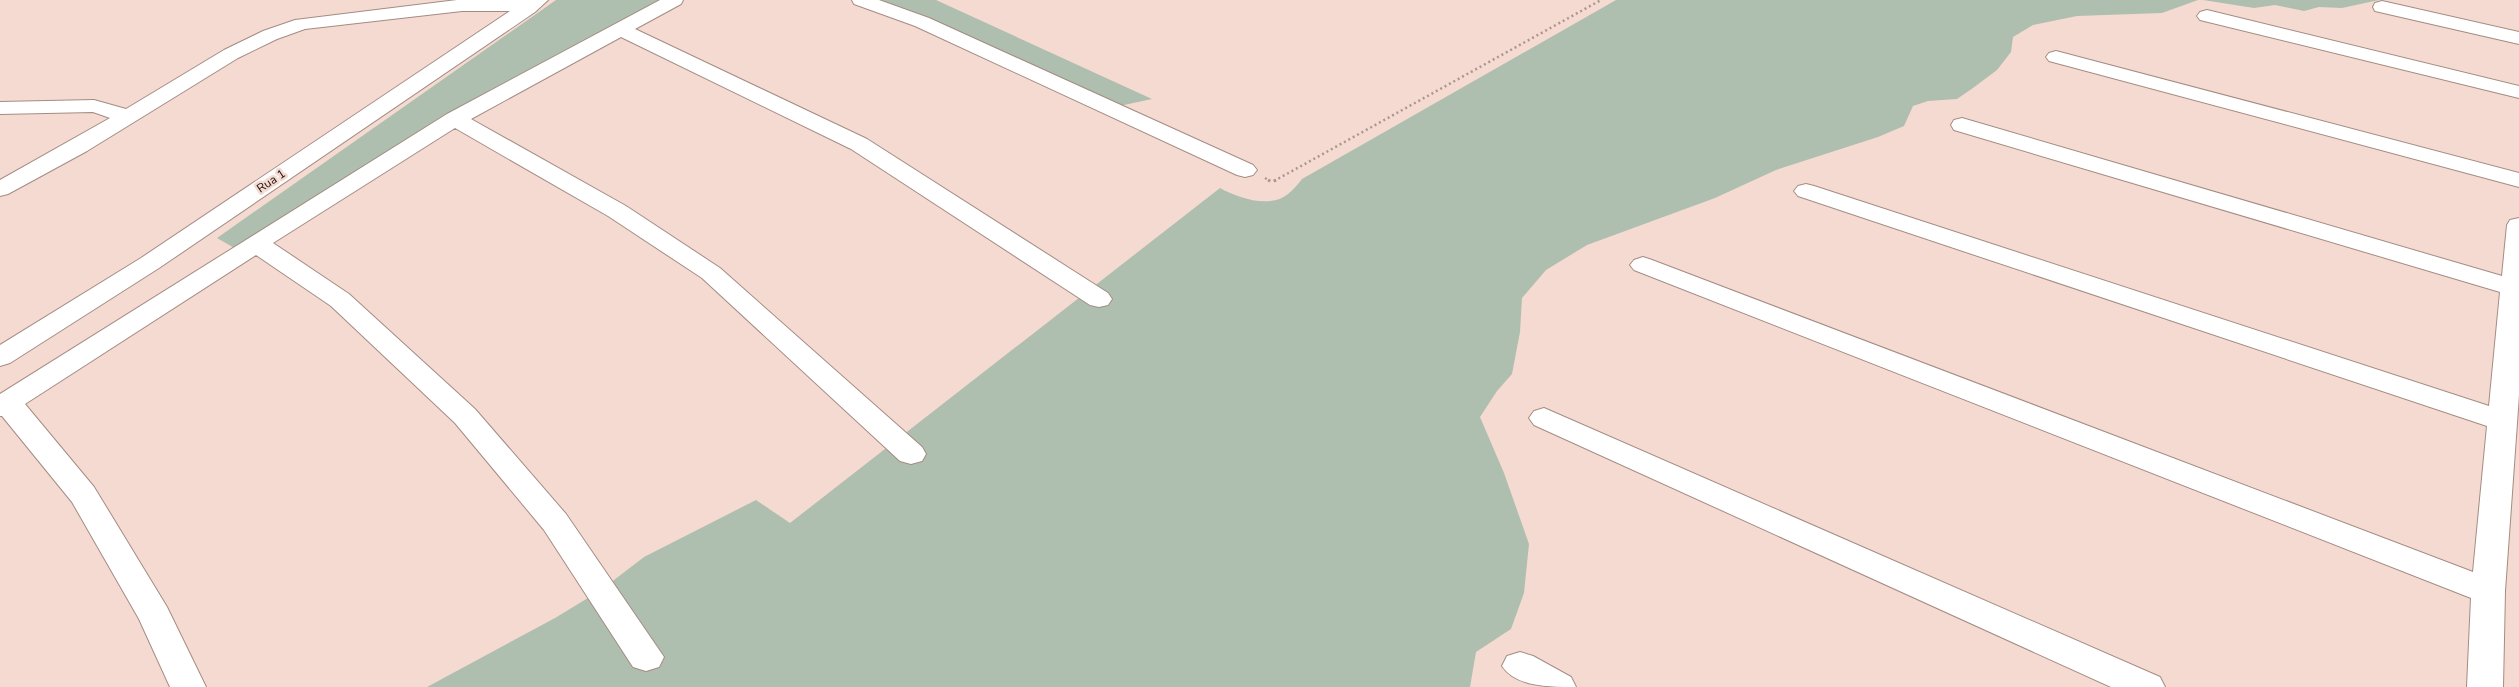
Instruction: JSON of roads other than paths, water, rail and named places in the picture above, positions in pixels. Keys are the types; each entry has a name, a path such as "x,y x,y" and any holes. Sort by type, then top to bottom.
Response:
{"street":[{"path":"188,687 155,616 83,496 4,404 455,119 674,0"},
{"path":"861,0 922,22 1246,170"},
{"path":"0,189 128,116 231,54 270,35 302,24 462,5 533,4"},
{"name":"Rua 1","path":"0,357 150,263 533,4"},
{"path":"2382,7 2519,38"},
{"path":"2207,16 2519,92"},
{"path":"620,29 859,144 1100,299"},
{"path":"2056,57 2519,180"},
{"path":"0,108 94,106 128,116"},
{"path":"455,119 617,211 710,273 910,454"},
{"path":"1962,125 2512,287"},
{"path":"1806,191 2502,421"},
{"path":"2485,687 2488,590 2512,287 2519,225"},
{"path":"256,243 340,300 465,416 555,522 646,657"},
{"path":"1643,265 2488,590"},
{"path":"1544,418 2147,687"},
{"path":"1520,666 1558,687"}]}
